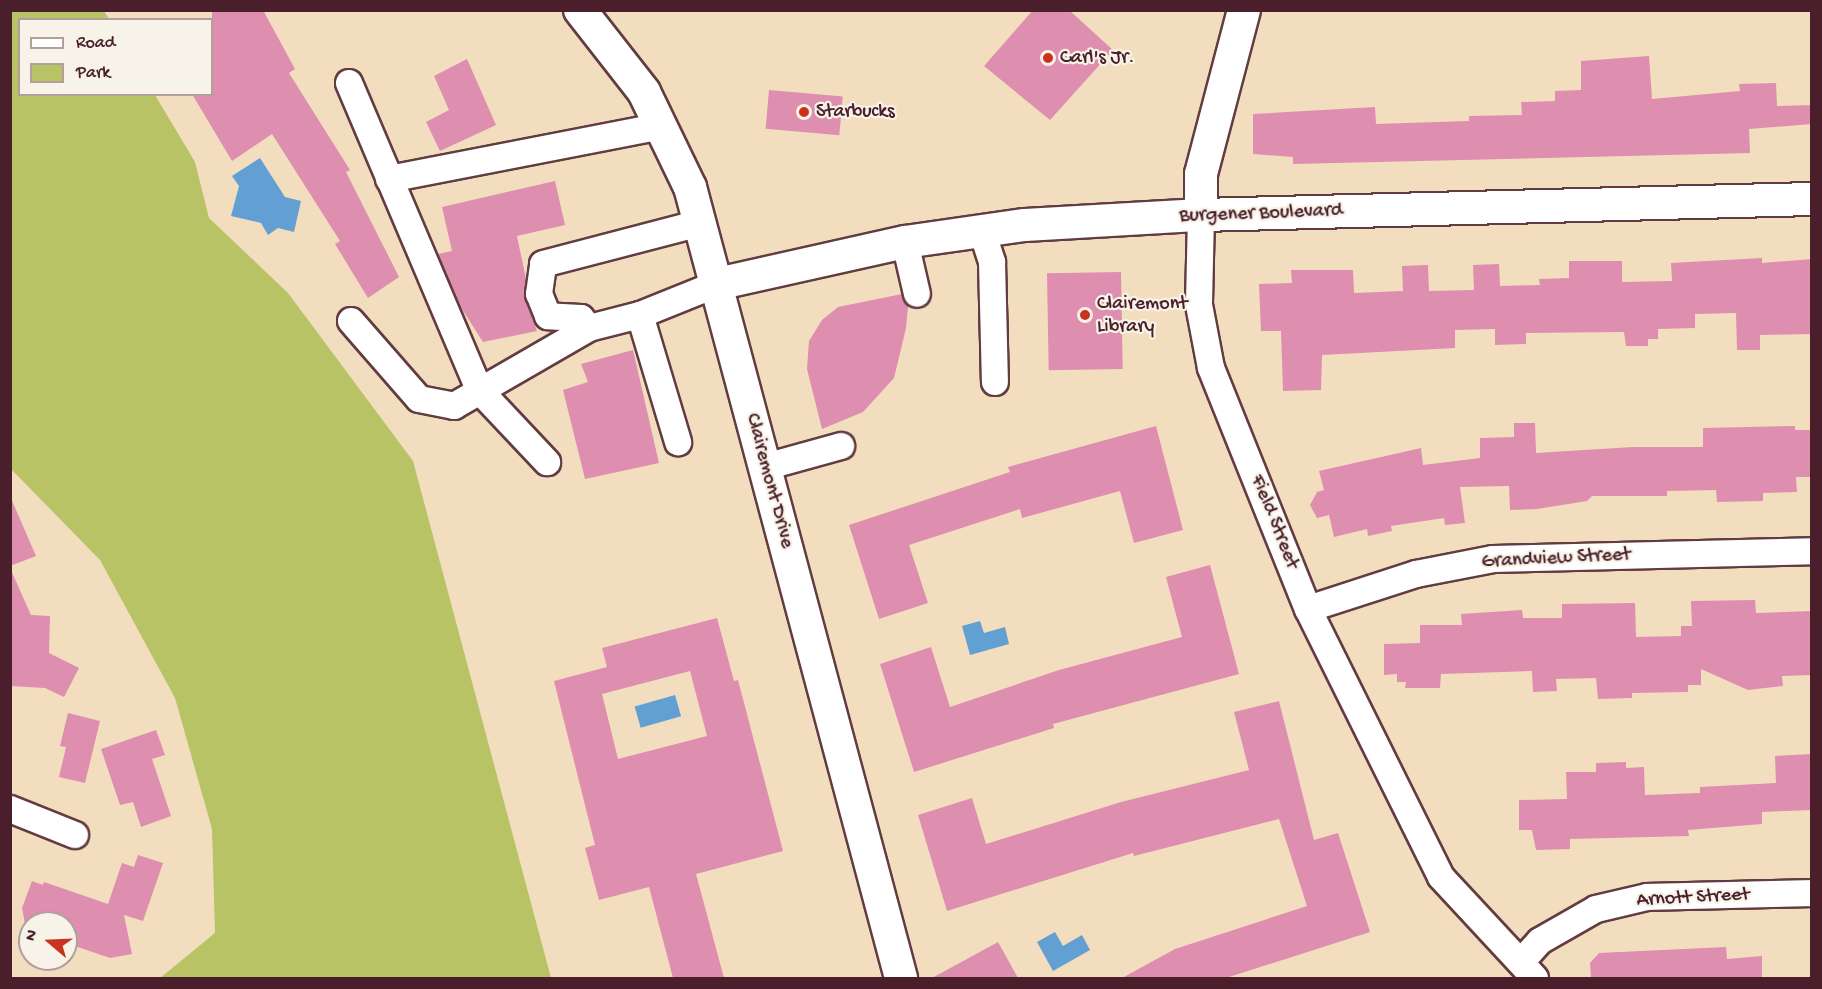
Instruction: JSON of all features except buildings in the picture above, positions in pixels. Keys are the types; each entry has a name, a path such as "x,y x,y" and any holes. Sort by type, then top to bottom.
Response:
{"main road":[{"name":"Clairemont Drive","path":"580,10 644,92 690,187 901,978"},
{"name":"Field Street","path":"1201,215 1201,174 1244,10"},
{"name":"Burgener Boulevard","path":"717,284 905,242 1025,225 1201,215 1812,200"}],"street":[{"path":"349,83 480,391 547,462"},
{"path":"390,178 664,134"},
{"name":"Field Street","path":"1201,215 1199,305 1211,368 1308,609 1442,877 1528,970"},
{"path":"590,328 581,318 548,316 539,294 543,264 700,223"},
{"path":"982,231 992,262 995,382"},
{"path":"905,242 916,294"},
{"path":"351,321 419,399 454,406 590,328 640,315 717,284"},
{"path":"640,315 678,442"},
{"path":"765,467 841,446"},
{"name":"Grandview Street","path":"1308,609 1416,574 1492,559 1812,551"},
{"path":"10,809 75,835"},
{"name":"Arnott Street","path":"1528,970 1540,941 1596,909 1647,897 1812,893"}],"green space":[{"path":"10,11 104,11 108,18 18,18 18,96 156,96 195,162 209,218 288,293 413,461 551,978 160,978 215,933 212,829 175,698 100,560 11,469"}],"water":[{"path":"260,158 285,197 301,201 294,232 278,228 268,235 261,223 231,216 239,186 232,176"},
{"path":"980,621 984,633 1005,627 1009,644 970,655 962,626"},
{"path":"675,695 681,716 641,728 635,707"},
{"path":"1055,932 1063,946 1082,935 1090,950 1053,971 1037,942"}],"place":[{"name":"Carl's Jr.","path":"1048,58"},
{"name":"Starbucks","path":"804,112"},
{"name":"Clairemont Library","path":"1085,315"}]}
